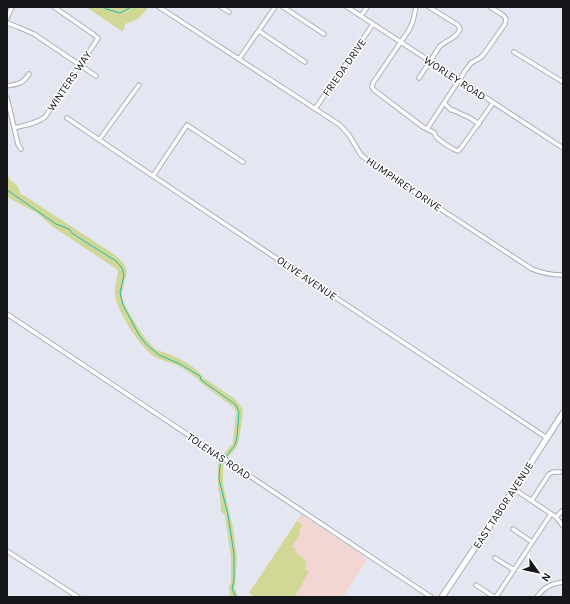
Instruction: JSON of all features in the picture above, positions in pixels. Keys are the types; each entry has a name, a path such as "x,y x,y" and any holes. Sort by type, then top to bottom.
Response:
{"main road":[{"name":"EAST TABOR AVENUE","path":"442,597 563,413"}],"street":[{"path":"7,18 12,7"},
{"name":"WINTERS WAY","path":"14,128 35,123 45,117 98,38 54,7"},
{"name":"HUMPHREY DRIVE","path":"159,7 167,10 340,125 348,134 361,155 375,166 532,269 547,274 563,275"},
{"path":"221,7 229,12"},
{"path":"239,59 275,7"},
{"path":"283,7 324,34"},
{"name":"WORLEY ROAD","path":"347,7 563,148"},
{"path":"361,16 367,7"},
{"path":"416,7 413,21 409,30 373,83 372,87 374,90 423,127 435,134 436,137 458,151 493,103"},
{"path":"419,78 440,46 455,36 460,29 458,25 429,7"},
{"path":"427,129 465,70 484,54 505,24 506,19 503,15 490,7"},
{"path":"7,23 34,34 96,76"},
{"name":"FRIEDA DRIVE","path":"314,109 373,24"},
{"path":"258,32 305,62"},
{"path":"514,52 563,82"},
{"path":"7,86 22,82 29,74"},
{"path":"99,140 139,85"},
{"path":"7,98 18,144 21,149"},
{"path":"444,103 450,105 454,110 479,124"},
{"name":"OLIVE AVENUE","path":"67,118 546,438"},
{"path":"153,176 187,125 243,162"},
{"name":"TOLENAS ROAD","path":"7,314 431,597"},
{"path":"532,500 549,474 560,472"},
{"path":"514,489 556,517 563,526"},
{"path":"556,517 562,511"},
{"path":"476,585 495,597 551,514"},
{"path":"513,529 532,542"},
{"path":"7,551 78,597"},
{"path":"494,558 514,570"},
{"path":"537,597 550,585 563,582"}],"shaded area":[{"path":"301,514 361,554 367,560 343,597 255,597 249,593"}],"green space":[{"path":"86,7 148,7 138,18 125,24 123,32"},
{"path":"7,173 10,180 18,186 20,193 115,255 122,262 127,270 122,293 123,299 128,311 139,329 152,346 157,350 176,357 192,366 204,378 235,399 240,405 243,411 239,440 236,448 223,466 223,484 233,528 237,557 235,588 238,597 231,597 229,592 229,585 231,582 231,558 225,515 220,509 221,506 218,490 219,460 233,443 236,412 234,408 187,371 177,365 155,357 141,344 129,327 117,302 115,289 118,271 53,227 37,213 7,197"},
{"path":"297,521 302,526 299,531 300,535 292,546 296,549 295,552 305,559 305,569 309,572 302,582 303,584 294,597 255,597 249,593"}],"waterway":[{"path":"103,7 120,13 131,7"},
{"path":"7,190 56,224 69,229 73,234 116,261 122,268 124,275 120,293 123,305 139,335 147,345 159,355 180,364 200,376 201,380 236,405 239,412 237,437 235,445 225,458"},
{"path":"222,460 219,479 228,515 234,554 234,580 232,589 236,597"}]}
